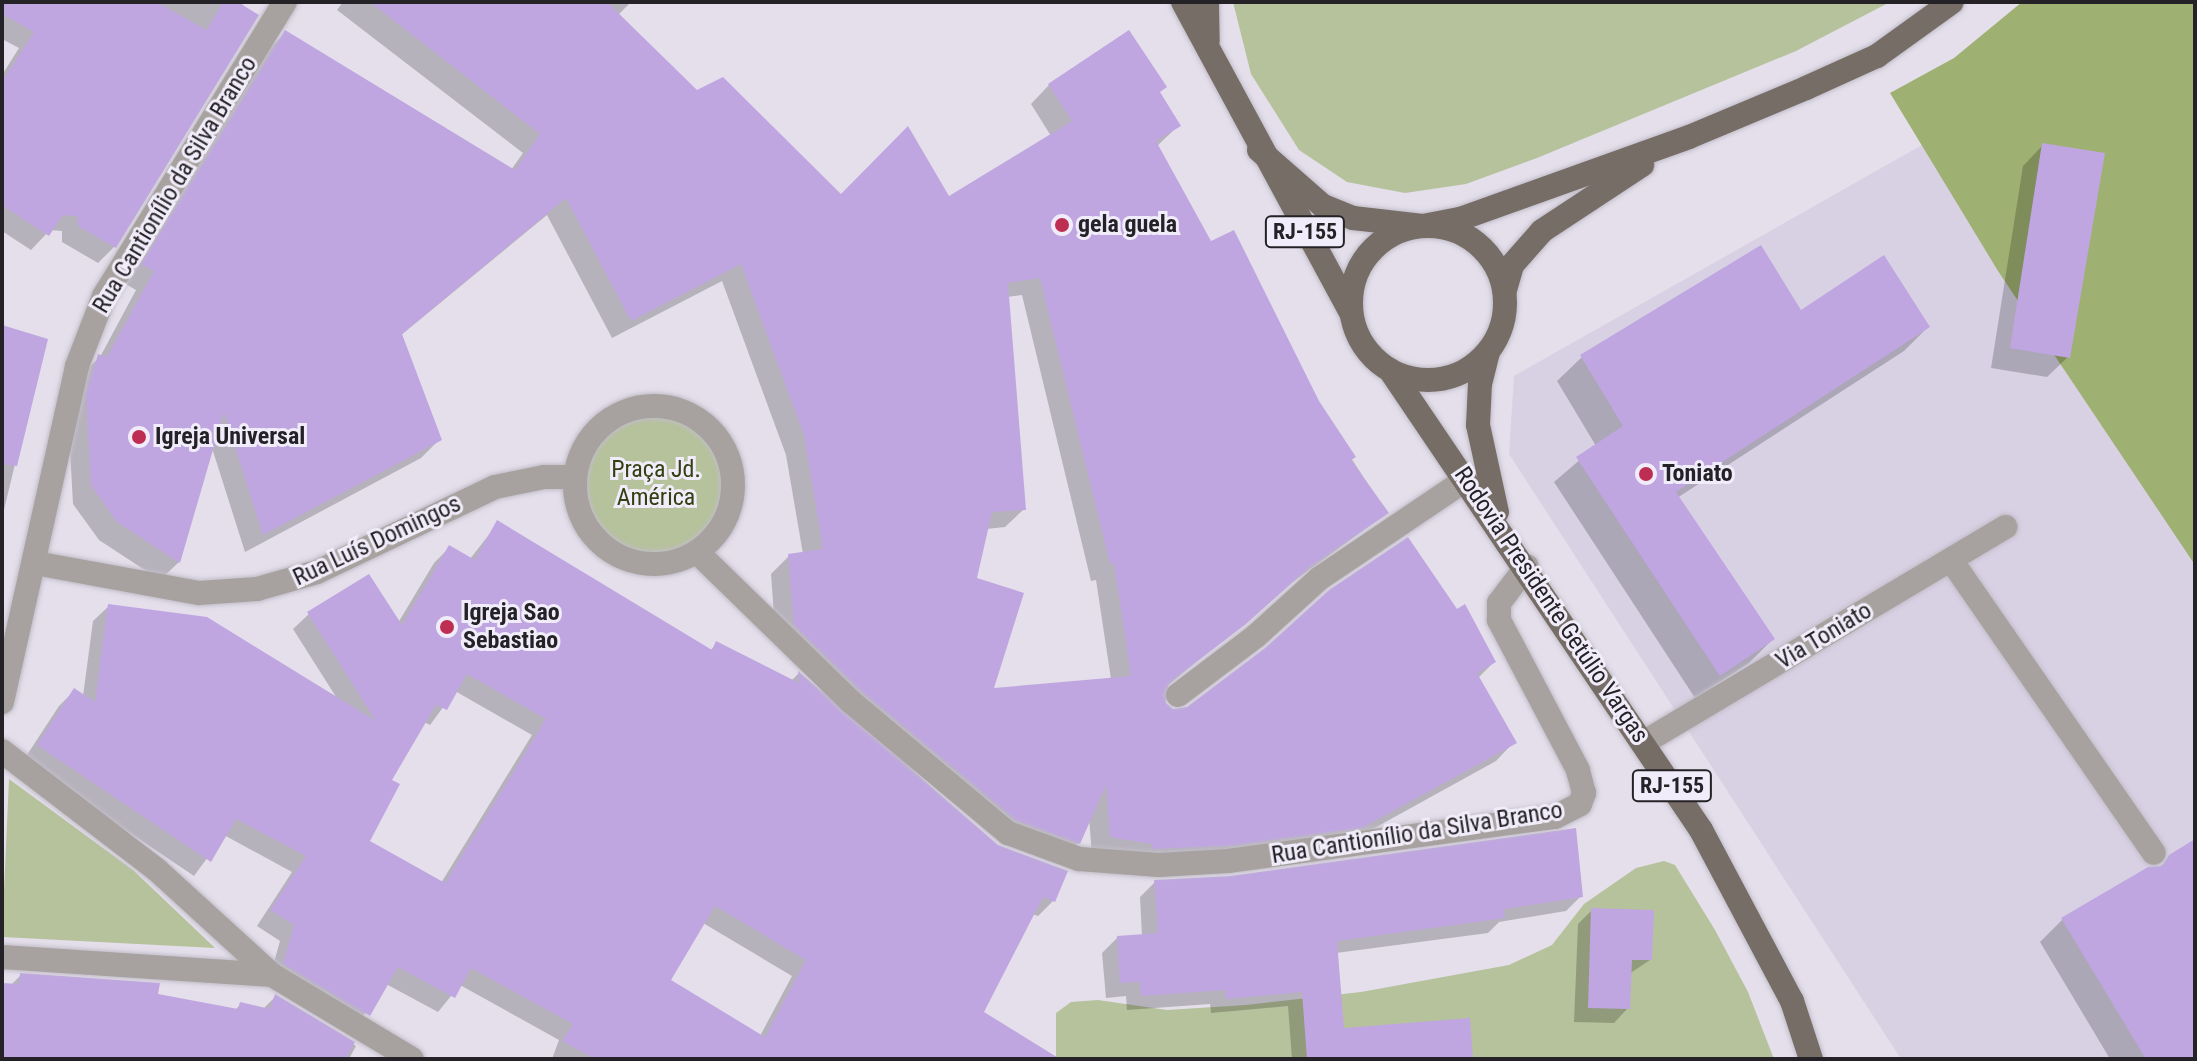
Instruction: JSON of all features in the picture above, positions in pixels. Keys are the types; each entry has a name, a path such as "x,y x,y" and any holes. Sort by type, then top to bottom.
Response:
{"main road":[{"name":"RJ-155","path":"1183,2 1259,150 1352,315 1367,350 1390,370"},
{"path":"1207,2 1208,47"},
{"path":"1423,226 1491,209 1689,137 1877,56 1952,2"},
{"path":"1505,290 1518,256 1560,216 1689,137"},
{"name":"RJ-155","path":"1259,150 1323,206 1353,218 1452,229 1478,244 1498,270 1505,290 1503,322 1488,351 1480,383 1478,425 1502,529"},
{"name":"RJ-155","path":"1352,315 1356,276 1371,251 1394,233 1423,226"},
{"path":"1390,370 1421,380 1442,379 1463,371 1488,351"},
{"name":"Rodovia Presidente Getúlio Vargas","path":"1390,370 1527,566 1739,895 1792,1001 1811,1059"}],"street":[{"name":"Rua Cantionílio da Silva Branco","path":"2,702 8,646 35,563 77,366 104,296 285,2"},
{"path":"666,406 705,423 730,458 733,501 726,521 697,552 673,562 648,564 602,545 576,502 575,477 590,438 624,412 666,406"},
{"name":"Rua Luís Domingos","path":"35,563 199,593 257,589 317,572 495,487 544,477 575,477"},
{"path":"1178,695 1256,636 1320,578 1467,479"},
{"name":"Via Toniato","path":"1643,743 2005,527"},
{"name":"Rua Cantionílio da Silva Branco","path":"697,552 925,769 1008,833 1079,859 1159,865 1228,861 1566,814 1580,804 1583,785 1498,613 1527,566"},
{"path":"1951,560 2154,853"},
{"path":"2,751 157,870 272,975 412,1059"},
{"path":"2,957 272,975"}],"shaded area":[{"path":"2058,68 2195,296 2195,1059 1901,1059 1509,454 1514,376"}],"green space":[{"path":"1233,2 1890,2 1796,51 1537,158 1466,184 1405,193 1347,182 1299,150 1251,74"},
{"path":"2022,2 2195,2 2195,565 1998,271 1890,93 1954,58"},
{"name":"Praça Jd. América","path":"656,413 683,419 706,434 721,457 727,484 721,511 706,534 683,549 656,555 629,549 606,534 591,511 585,484 591,457 606,434 629,419"},
{"path":"9,779 133,870 215,948 2,937"},
{"path":"1664,861 1675,865 1715,930 1748,992 1774,1059 1056,1059 1056,1013 1071,1002 1098,1000 1167,1010 1246,1005 1361,992 1509,965 1552,945 1584,904 1636,868"}],"building":[{"path":"2,2 156,2 207,30 223,2 238,2 259,15 116,248 78,226 77,216 63,215 49,236 2,205 2,82 34,32 2,14"},
{"path":"370,2 607,2 697,90 723,77 841,194 908,126 949,196 1072,121 1048,84 1129,30 1167,87 1160,92 1181,126 1156,141 1211,241 1234,230 1319,401 1356,457 1351,460 1389,513 1311,566 1246,624 1169,683 1166,703 1173,709 1187,707 1265,648 1329,590 1408,537 1457,609 1465,604 1496,662 1477,673 1517,743 1362,828 1227,846 1152,849 1152,844 1110,837 1106,785 1080,844 1016,820 860,690 794,625 788,554 823,549 804,435 741,264 631,321 566,198 402,334 442,440 263,535 224,412 180,563 117,522 91,485 86,394 98,354 107,357 154,271 141,264 285,30 515,170 540,134","holes":["1040,278 1110,564 1114,563 1131,676 994,688 1024,593 977,578 992,512 1026,510 1008,283"]},
{"path":"2042,143 2105,153 2070,358 2010,348"},
{"name":"Toniato","path":"1761,245 1801,310 1884,255 1930,327 1676,492 1775,639 1720,676 1576,457 1623,426 1580,355"},
{"path":"2,325 48,339 17,466 2,464"},
{"path":"497,520 712,650 716,641 799,683 798,671 998,845 1068,871 1055,902 1043,897 984,1012 1060,1059 595,1059 562,1041 573,1024 471,968 455,998 398,967 370,1016 283,964 294,925 270,910 306,856 236,819 211,862 37,745 74,688 95,702 108,604 207,617 376,721 307,612 369,574 402,625 449,545 475,560","holes":["467,674 546,719 445,883 370,841 400,784 392,780 436,705 447,710","715,906 806,960 765,1037 671,980"]},
{"path":"1576,828 1583,897 1504,909 1505,918 1337,941 1344,1028 1470,1018 1473,1059 1307,1059 1302,992 1226,999 1225,990 1141,996 1140,982 1120,983 1117,936 1158,933 1154,880 1230,876"},
{"path":"2195,839 2195,1059 2146,1059 2061,918 2148,867 2162,866 2169,855"},
{"path":"1591,908 1654,910 1652,960 1632,960 1630,1009 1588,1008"},
{"path":"20,973 160,983 158,994 238,1009 240,1002 270,1009 275,994 355,1042 345,1059 2,1059 2,983 19,984"}],"place":[{"name":"gela guela","path":"1062,225"},
{"name":"Igreja Universal","path":"139,437"},
{"name":"Toniato","path":"1646,474"},
{"name":"Igreja Sao Sebastiao","path":"447,627"}]}
